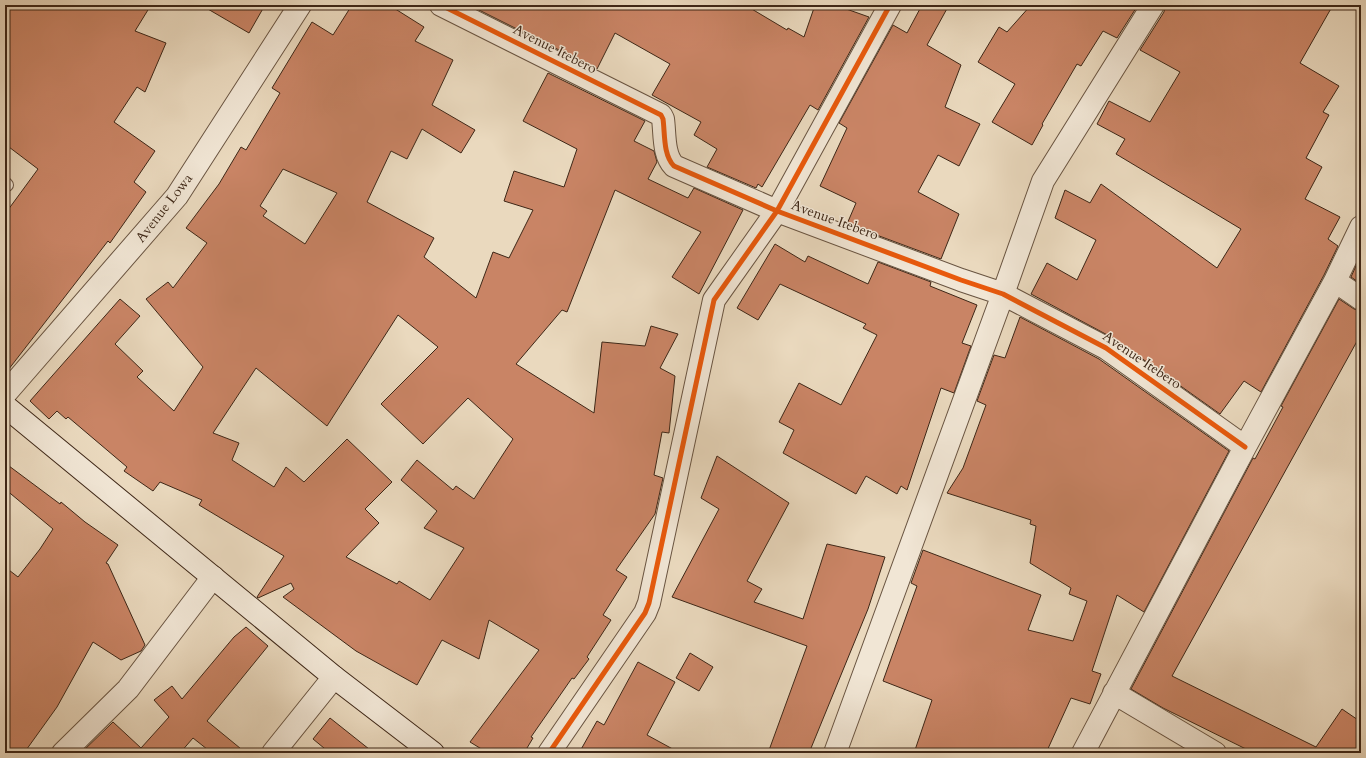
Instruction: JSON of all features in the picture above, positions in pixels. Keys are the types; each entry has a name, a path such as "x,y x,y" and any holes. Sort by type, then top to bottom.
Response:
{"street":[{"name":"Avenue Lowa","path":"5,394 174,200 300,5"},
{"name":"Avenue Itebero","path":"441,5 661,115 663,119 667,156 674,166 776,212 1003,294 1106,348 1244,447"},
{"path":"549,753 645,613 649,603 714,300 776,212 890,5"},
{"path":"835,753 1003,294 1042,181 1153,5"},
{"path":"1084,753 1114,693 1244,447 1335,281 1361,227"},
{"path":"1335,281 1361,299"},
{"path":"5,406 334,677 433,753"},
{"path":"64,753 128,689 213,577"},
{"path":"272,753 334,677"},
{"path":"1114,693 1215,753"}],"building":[{"path":"5,5 151,5 135,31 166,43 145,92 137,87 114,122 155,151 134,182 146,192 110,243 108,241 5,374 5,214 38,169 5,144"},
{"path":"201,5 265,5 249,33"},
{"path":"352,5 389,5 424,27 415,41 453,60 432,105 475,130 461,153 422,129 407,159 391,151 367,202 434,238 424,257 476,298 493,252 509,258 533,210 504,201 514,171 564,187 577,149 523,121 548,73 645,121 634,141 654,151 657,162 648,179 688,198 694,188 743,210 699,294 672,277 701,232 615,190 567,312 562,310 516,364 594,413 602,342 645,346 651,326 678,334 660,368 675,376 669,433 662,432 654,475 663,478 655,514 616,570 627,577 603,615 611,620 587,657 589,659 574,679 572,678 531,737 533,738 524,753 488,753 470,742 539,650 489,620 479,659 442,640 417,685 356,651 283,597 294,589 291,583 258,598 257,597 284,556 199,505 202,500 160,482 153,491 124,471 127,467 68,417 66,419 57,411 49,419 30,401 120,299 140,316 115,344 143,371 137,377 174,411 203,367 146,299 168,282 173,288 207,243 186,228 219,184 241,147 246,150 280,93 272,88 312,22 333,35","holes":["283,169 337,193 305,244 263,216 267,211 260,206","398,315 438,347 381,404 423,444 468,398 513,439 474,499 456,486 453,490 417,460 401,480 437,511 424,528 464,548 430,600 399,581 397,584 346,557 379,523 365,509 392,482 347,439 304,482 286,467 274,487 232,460 239,443 213,433 256,368 327,426"]},
{"path":"469,5 745,5 787,30 788,28 804,37 815,5 835,5 869,17 818,110 810,105 762,187 758,184 756,188 707,167 717,149 694,135 701,122 652,95 670,64 615,33 597,69"},
{"path":"922,5 949,5 927,45 961,65 945,107 980,124 959,166 938,155 918,192 959,214 941,259 847,224 856,203 820,186 847,128 839,123 893,25 907,33"},
{"path":"1031,5 1138,5 1117,38 1103,31 1081,66 1077,64 1042,124 1043,125 1032,145 992,122 1015,84 978,62 999,27 1007,32"},
{"path":"1165,5 1333,5 1300,63 1339,86 1323,112 1329,115 1306,158 1322,167 1305,199 1340,217 1328,239 1338,246 1261,392 1244,381 1220,414 1113,338 1031,294 1047,263 1077,280 1096,240 1055,218 1065,190 1090,203 1101,184 1217,268 1241,229 1116,154 1125,139 1097,124 1109,101 1150,122 1180,72 1140,50 1164,12"},
{"path":"775,244 805,262 808,256 868,284 878,262 931,282 930,286 977,305 962,343 971,346 954,393 941,388 907,490 901,486 897,494 866,476 856,494 783,453 794,430 779,422 799,383 841,405 877,335 863,328 866,324 780,284 758,320 737,308"},
{"path":"1359,259 1361,260 1361,284 1351,277"},
{"path":"1339,299 1354,309 1361,311 1361,334 1172,676 1316,747 1342,709 1361,722 1361,753 1254,753 1163,708 1131,689 1253,458 1255,459 1283,407 1281,406"},
{"path":"1020,317 1099,359 1229,451 1144,612 1117,595 1092,671 1101,674 1090,704 1071,698 1046,753 914,753 932,700 883,681 917,586 911,583 923,550 1041,595 1028,630 1073,641 1087,601 1069,594 1071,588 1030,563 1036,526 1030,524 1031,520 947,493 963,468 986,405 977,401 994,355 1005,358"},
{"path":"717,456 789,503 747,581 762,589 754,602 803,619 827,544 885,557 868,609 809,753 768,753 807,646 672,597 719,509 701,498"},
{"path":"5,463 60,504 61,502 85,522 118,545 106,563 108,564 145,645 141,651 121,660 93,642 57,707 24,753 5,753 5,567 18,577 40,549 53,529 5,489"},
{"path":"246,627 268,646 207,721 246,753 212,753 193,738 180,753 81,753 113,722 141,748 169,717 154,700 172,686 182,699 234,637"},
{"path":"690,653 713,667 699,691 676,678"},
{"path":"638,662 675,682 647,735 680,753 579,753 597,721 604,725"},
{"path":"330,718 374,753 330,753 313,739"}],"cycle path":[{"path":"441,5 661,115 663,119 666,150 670,161 674,166 777,211 961,280 1003,294 1106,348 1245,447"},
{"path":"549,753 645,613 649,603 714,300 777,211 890,5"}]}
